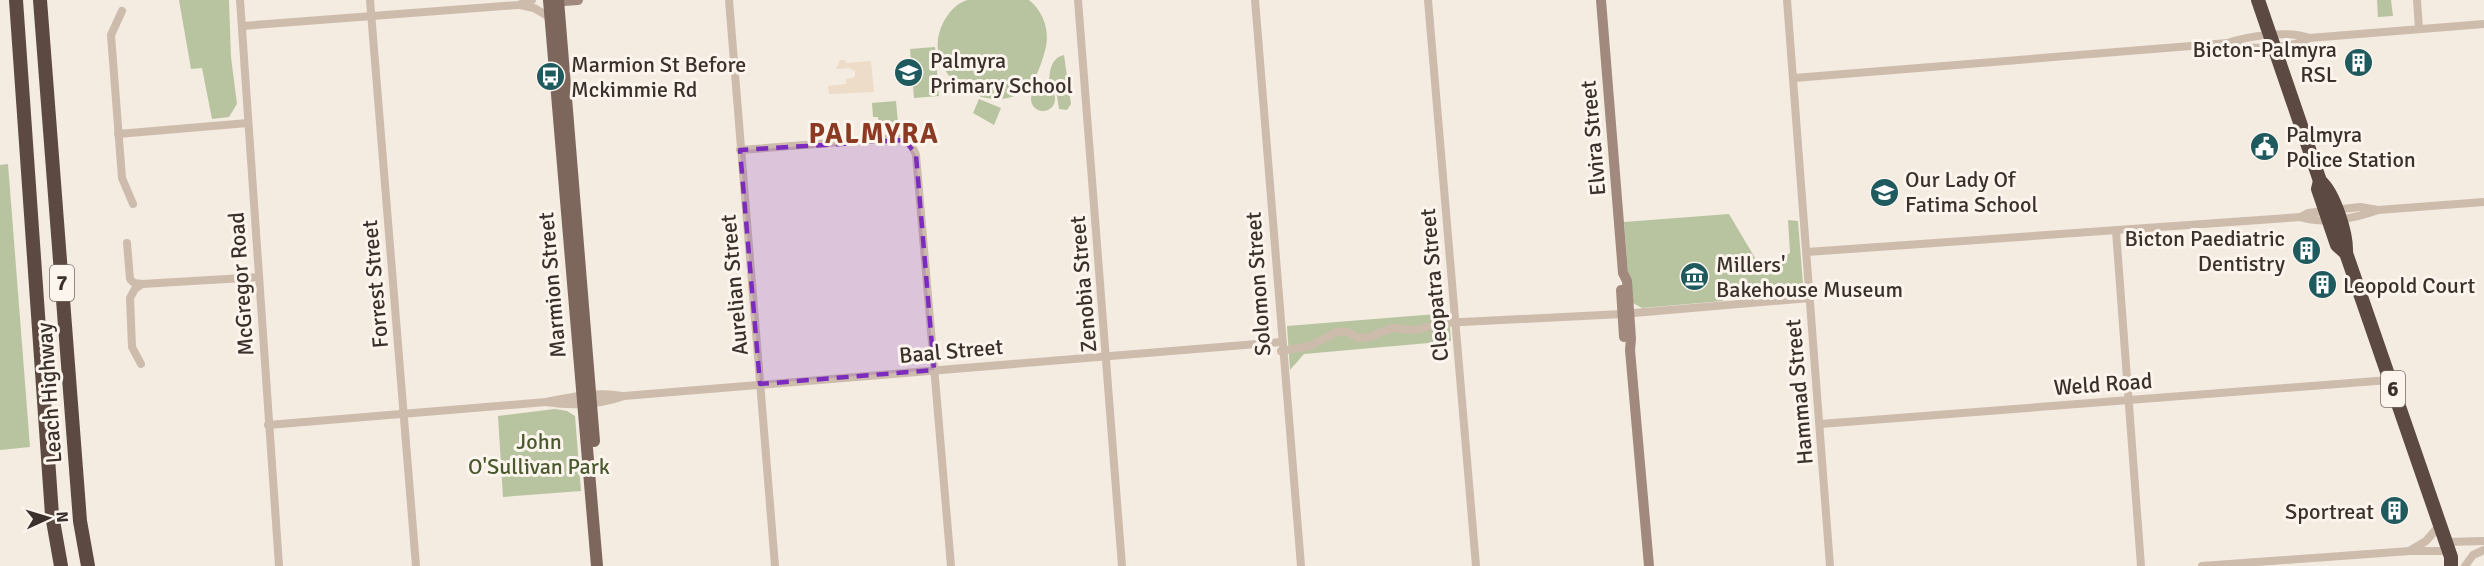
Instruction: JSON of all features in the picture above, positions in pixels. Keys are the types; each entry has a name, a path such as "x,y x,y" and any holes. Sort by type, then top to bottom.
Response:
{"highway":[{"name":"Leach Highway","path":"15,0 52,515 62,566"},
{"name":"Leach Highway","path":"40,0 80,521 88,566"},
{"name":"6","path":"2258,0 2320,181 2318,189 2332,214 2337,245 2346,253 2451,556"}],"main road":[{"name":"Marmion Street","path":"554,1 551,18 605,566"},
{"name":"Marmion Street","path":"554,1 587,400 597,566"}],"street":[{"name":"McGregor Road","path":"240,0 279,566"},
{"name":"Forrest Street","path":"369,0 416,566"},
{"path":"242,26 518,5 532,0"},
{"path":"554,1 578,0"},
{"name":"Aurelian Street","path":"729,0 775,566"},
{"name":"Zenobia Street","path":"1078,0 1122,566"},
{"name":"Solomon Street","path":"1255,0 1281,351 1300,566"},
{"name":"Cleopatra Street","path":"1428,0 1476,566"},
{"name":"Elvira Street","path":"1601,0 1623,273 1620,280 1626,314 1624,340 1629,350 1649,566"},
{"name":"Hammad Street","path":"1787,0 1830,566"},
{"path":"2417,0 2419,29"},
{"path":"518,5 534,8 551,18"},
{"path":"122,11 111,34 122,178 133,204"},
{"path":"1794,78 2228,43 2241,47 2272,41 2302,43 2309,38 2484,24"},
{"path":"118,134 248,123"},
{"path":"740,150 896,138 905,140 912,146 916,155 951,566"},
{"path":"1807,252 2301,217 2309,220 2360,207 2378,210 2484,202"},
{"path":"2116,231 2141,566"},
{"path":"127,243 130,279 134,283 259,277"},
{"path":"141,364 132,347 130,298 135,289 142,284"},
{"path":"1281,351 1310,345 1337,332 1347,332 1359,338 1369,337 1392,328 1416,330 1455,322 1626,314 1810,298"},
{"name":"Baal Street","path":"268,425 546,402 565,405 613,394 624,396 1281,342"},
{"name":"Weld Road","path":"1820,424 2390,380"},
{"path":"2410,551 2426,541 2440,525"},
{"path":"2202,566 2410,551 2451,556 2484,541"},
{"path":"2465,566 2473,555 2484,550"}],"highlighted area":[{"path":"905,140 916,155 934,370 760,384 740,150"}],"green space":[{"path":"179,0 229,0 231,57 237,104 229,117 212,119 202,68 191,69"},
{"path":"967,0 1029,0 1043,18 1047,39 1040,67 1028,87 1013,96 996,99 978,96 962,87 948,75 940,59 938,41 944,21 954,8"},
{"path":"2377,0 2391,0 2393,16 2378,17"},
{"path":"935,47 939,96 914,98 910,49"},
{"path":"1064,55 1071,104 1067,110 1059,109 1057,96 1049,82 1054,62"},
{"path":"1043,87 1052,90 1055,99 1052,108 1043,111 1034,108 1031,99 1034,90"},
{"path":"979,99 1001,108 994,125 973,113"},
{"path":"896,101 898,123 879,125 878,117 873,117 872,103"},
{"path":"8,164 30,447 0,450 0,165"},
{"path":"1729,214 1761,268 1790,253 1788,220 1798,221 1803,284 1797,294 1748,299 1747,291 1722,293 1723,301 1642,308 1633,303 1630,299 1624,222"},
{"path":"1449,313 1451,341 1304,354 1290,370 1287,326"},
{"name":"John O'Sullivan Park","path":"555,409 567,411 575,416 581,491 503,497 498,416"}],"shaded area":[{"path":"840,60 845,60 846,63 871,61 874,92 829,94 828,86 846,84 846,79 855,76 855,71 849,68 836,69"}],"place":[{"name":"Bicton-Palmyra RSL","path":"2358,62"},
{"name":"Palmyra Primary School","path":"909,73"},
{"name":"Marmion St Before Mckimmie Rd","path":"550,77"},
{"name":"Palmyra Police Station","path":"2265,147"},
{"name":"Our Lady Of Fatima School","path":"1884,192"},
{"name":"Bicton Paediatric Dentistry","path":"2306,251"},
{"name":"Millers' Bakehouse Museum","path":"1695,277"},
{"name":"Leopold Court","path":"2322,285"},
{"name":"Sportreat","path":"2395,511"}],"district":[{"name":"PALMYRA","path":"874,134"}]}
